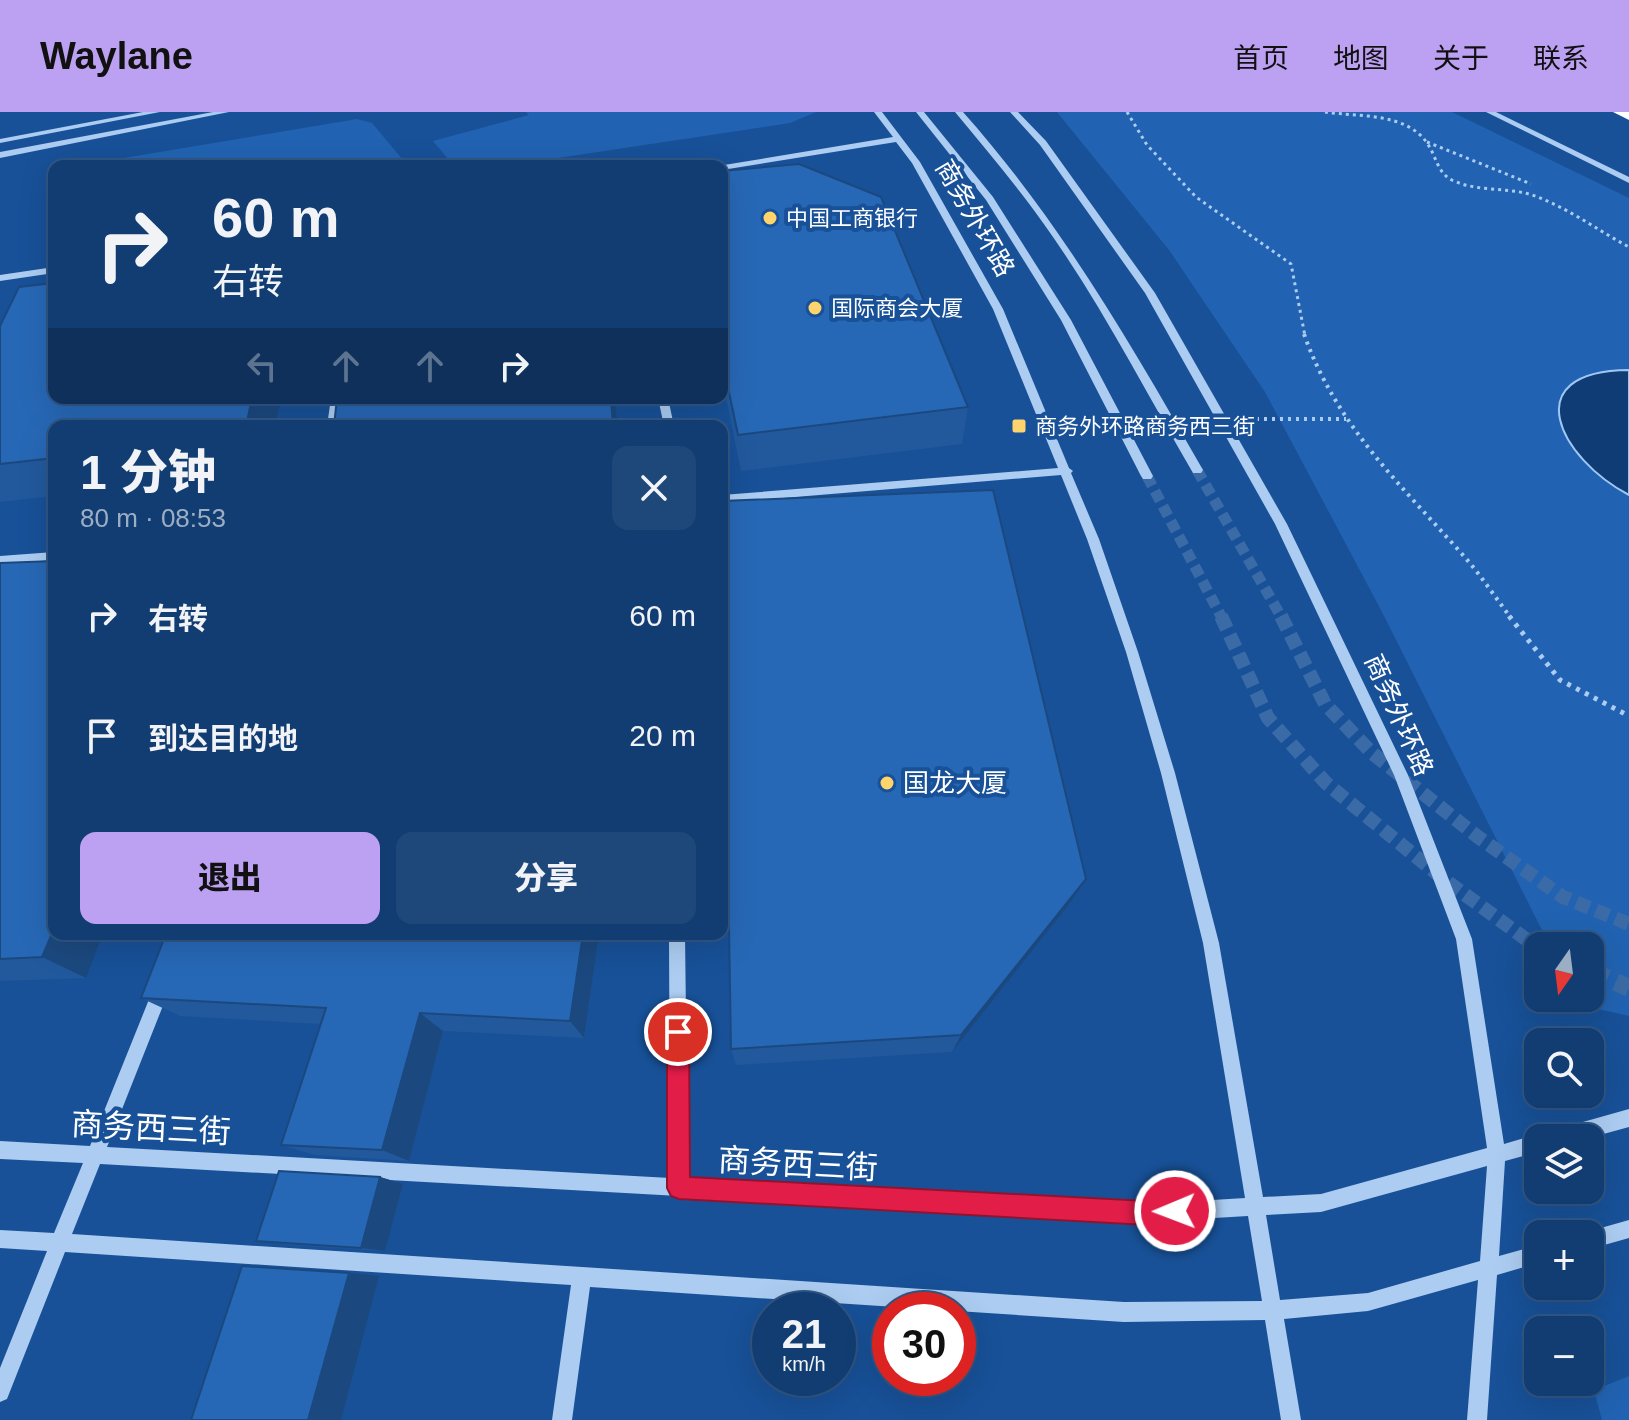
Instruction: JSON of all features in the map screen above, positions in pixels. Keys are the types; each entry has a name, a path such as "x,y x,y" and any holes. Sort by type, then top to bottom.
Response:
{"highway":[{"path":"1620,112 1629,116"}],"street":[{"path":"0,141 156,112"},
{"path":"0,155 225,112"},
{"name":"商务外环路","path":"878,112 916,162 998,309 1067,471 1132,652 1172,789 1211,943 1291,1420"},
{"path":"920,112 990,199 1066,320 1147,476"},
{"path":"959,112 1028,194 1110,315 1197,470"},
{"name":"商务外环路","path":"1014,112 1043,143 1110,232 1150,293 1281,524 1395,761 1464,939 1496,1155 1477,1420"},
{"path":"1490,112 1629,180"},
{"path":"728,166 899,139"},
{"path":"0,278 48,271"},
{"path":"728,499 1067,471"},
{"path":"0,560 48,556"},
{"path":"677,940 679,1188"},
{"path":"0,1392 168,973"},
{"path":"1604,1125 1629,1118"},
{"name":"商务西三街","path":"0,1150 1147,1213 1321,1203 1524,1147"},
{"path":"1604,1236 1629,1229"},
{"path":"0,1239 1124,1312 1273,1311 1368,1302 1524,1258"},
{"path":"562,1420 582,1276"}],"path":[{"path":"1127,112 1147,145 1196,197 1291,264 1304,333 1314,362 1347,419 1377,462 1465,557 1560,680 1629,716"},
{"path":"1325,112 1402,124 1426,142 1531,184"},
{"path":"1426,142 1447,178 1536,196 1629,247"},
{"path":"1223,419 1347,419"}],"shaded area":[{"path":"526,112 816,112 790,123 544,160 449,160 433,141 529,115"},
{"path":"1057,112 1452,112 1629,198 1629,1016 1604,1010 1604,932 1543,932 1381,610 1265,392 1169,250"},
{"path":"357,119 372,123 403,160 112,160"},
{"path":"1629,370 1629,495 1604,479 1568,440 1560,419 1560,400 1571,385 1593,374"},
{"path":"1629,1376 1629,1420 1602,1420 1596,1396 1604,1396 1604,1386"}],"building":[{"name":"国际商会大厦","path":"799,164 881,197 968,407 738,435 728,388 728,170"},
{"path":"48,284 48,404 251,404 247,420 48,420 48,459 0,464 0,326 19,287"},
{"path":"336,404 611,404 613,420 335,420"},
{"name":"国龙大厦","path":"993,490 1086,879 961,1035 731,1049 728,501"},
{"path":"48,561 49,940 42,957 0,959 0,563"},
{"path":"164,940 582,940 570,1021 420,1013 382,1150 281,1145 326,1008 141,998"},
{"path":"279,1171 380,1177 361,1248 256,1241"},
{"path":"242,1266 349,1273 308,1420 191,1420"}],"tunnel":[{"path":"1197,470 1282,618"},
{"path":"1147,476 1221,617"},
{"path":"1221,617 1268,718 1326,783 1441,877 1524,938"},
{"path":"1282,618 1325,704 1372,753 1478,837 1563,897 1629,924"},
{"path":"1604,977 1629,988"}],"place":[{"name":"中国工商银行","path":"770,218"},
{"name":"国际商会大厦","path":"815,308"},
{"name":"商务外环路商务西三街","path":"1019,426"},
{"name":"国龙大厦","path":"887,783"}],"route":[{"path":"678,1032 679,1188 1147,1213 1175,1211"}]}
